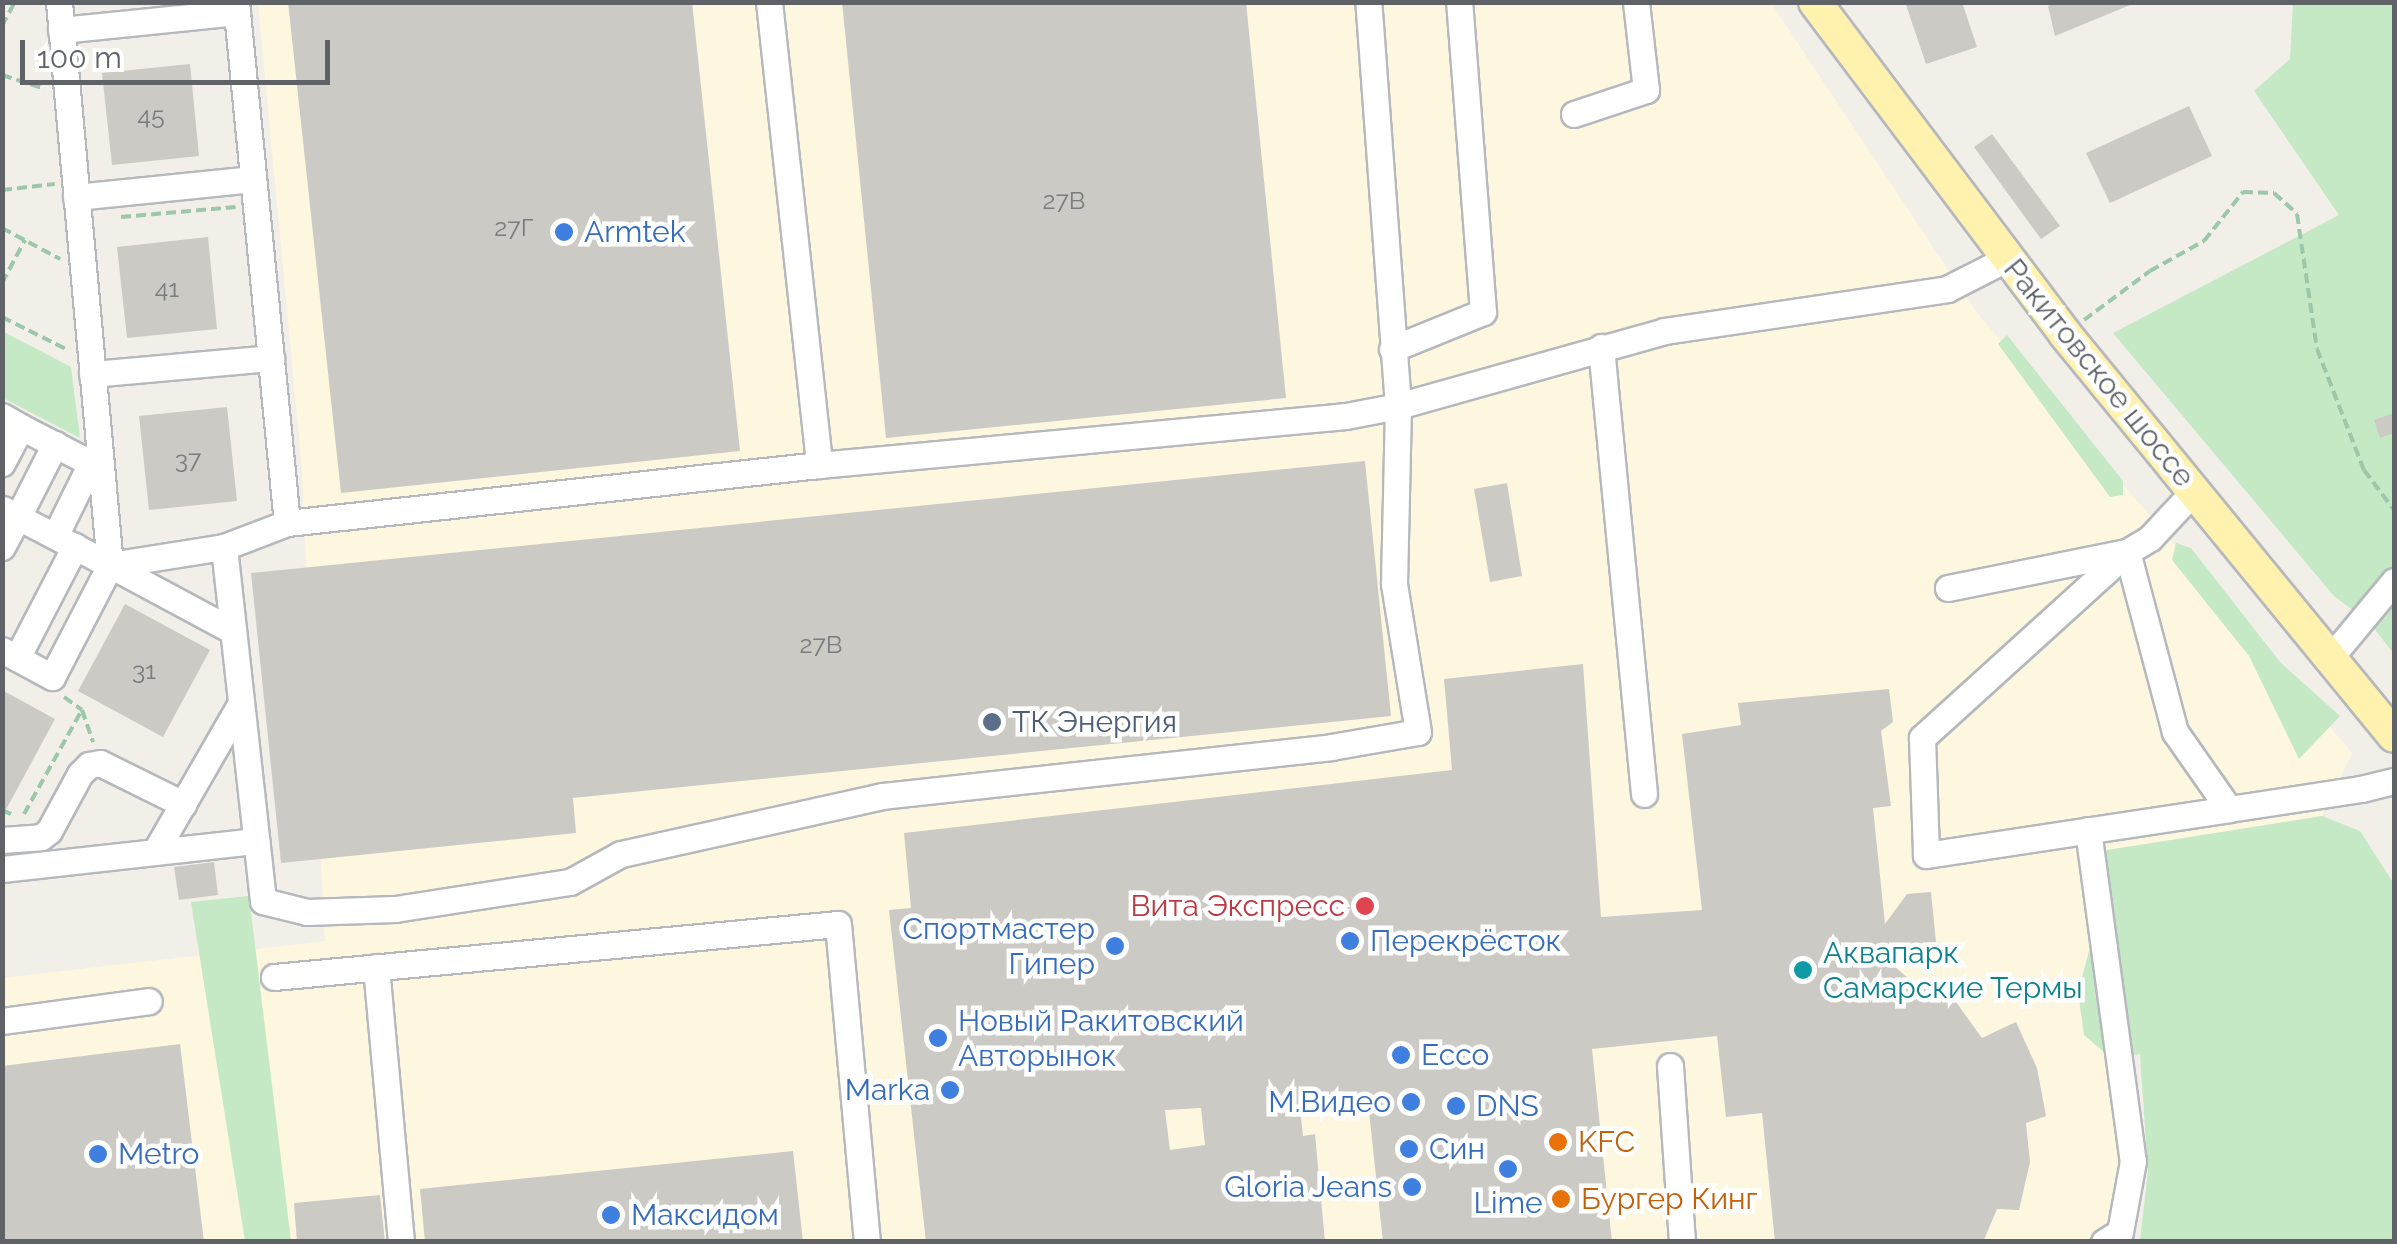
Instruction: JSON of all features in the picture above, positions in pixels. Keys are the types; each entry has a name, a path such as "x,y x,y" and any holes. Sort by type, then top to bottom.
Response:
{"main road":[{"name":"Ракитовское шоссе","path":"1814,2 2006,259 2394,736"}],"street":[{"path":"59,2 85,365 110,564 52,676 10,654 65,541 95,465"},
{"path":"769,2 819,464"},
{"path":"224,547 263,902 307,912 395,909 570,882 620,854 882,796 1332,747 1418,732 1394,583 1398,406 1368,2"},
{"path":"1392,349 1482,312 1459,2"},
{"path":"1574,114 1646,90 1636,2"},
{"path":"61,30 237,7 287,522"},
{"path":"71,201 254,192"},
{"path":"110,564 224,547 287,522 819,464 1346,416 1398,406 1664,331 1947,289 2006,259"},
{"path":"1601,347 1644,794"},
{"path":"85,365 271,358"},
{"path":"2,463 12,421 95,465"},
{"path":"2,547 10,513 55,444"},
{"path":"2194,491 2150,538 2127,552 1922,738 1926,856 2394,781"},
{"path":"10,513 233,631"},
{"path":"1948,588 2127,552"},
{"path":"2127,552 2174,732 2228,809"},
{"path":"2330,658 2394,581"},
{"path":"155,852 241,703"},
{"path":"2,840 41,837 50,831 80,774 100,764 183,804"},
{"path":"2088,830 2133,1161 2120,1232 2104,1242"},
{"path":"41,837 45,864"},
{"path":"2,869 256,841"},
{"path":"274,977 838,924 868,1242"},
{"path":"376,967 401,1242"},
{"path":"2,1021 150,1001"},
{"path":"1670,1066 1682,1242"}],"path":[{"path":"2,26 15,2"},
{"path":"2,190 71,201 254,192"},
{"path":"2066,334 2150,271 2204,241 2243,192 2274,192 2297,214 2317,349 2364,470 2394,510"},
{"path":"2,228 69,264"},
{"path":"2,283 25,240"},
{"path":"2,317 85,365"},
{"path":"52,676 58,692 82,710 100,764"},
{"path":"2,810 16,817 26,814 82,710"}],"shaded area":[{"path":"258,3 1771,3 1977,313 2352,753 2322,816 2101,851 2142,1154 2130,1241 3,1241 2,978 325,941 301,457"}],"green space":[{"path":"2293,3 2394,3 2394,654 2369,622 2334,596 2113,333 2339,215 2254,91 2290,59"},
{"path":"2,331 71,367 80,438 3,398"},
{"path":"2007,335 2123,481 2123,495 2110,497 1998,344"},
{"path":"2176,543 2191,548 2280,662 2340,716 2299,759 2249,656 2172,560"},
{"path":"2322,816 2360,831 2394,884 2394,1241 2140,1241 2148,1172 2140,1054 2111,1058 2084,1035 2078,992 2089,951 2107,929 2101,851"},
{"path":"249,896 291,1241 245,1241 191,902"}],"building":[{"path":"288,2 692,2 740,451 341,493"},
{"path":"842,2 1246,2 1286,398 886,438"},
{"path":"1905,2 1962,2 1977,47 1926,64"},
{"path":"2057,2 2135,3 2055,36 2048,6"},
{"path":"190,64 199,156 112,165 102,73"},
{"path":"2189,106 2212,156 2110,203 2086,153"},
{"path":"1992,134 2060,226 2041,239 1974,147"},
{"path":"208,237 217,329 127,338 117,247"},
{"path":"227,407 237,501 149,510 139,416"},
{"path":"2394,413 2394,433 2380,438 2374,420"},
{"path":"1365,461 1391,716 573,798 576,833 281,863 251,573"},
{"path":"1507,483 1522,576 1490,582 1474,489"},
{"path":"125,604 210,650 163,737 78,691"},
{"path":"1583,664 1601,917 1702,910 1682,734 1741,725 1738,703 1889,689 1893,722 1881,731 1891,806 1873,808 1885,924 1907,894 1931,892 1936,942 1874,948 1920,989 1929,978 1956,1002 1982,1038 2016,1022 2037,1068 2046,1116 2026,1123 2030,1162 2019,1210 1997,1209 1983,1242 1775,1242 1762,1113 1726,1117 1717,1036 1592,1049 1612,1242 1383,1242 1367,1093 1299,1098 1303,1136 1315,1134 1325,1242 926,1242 889,910 911,908 904,833 1452,770 1444,679","holes":["1201,1108 1205,1145 1170,1150 1165,1110"]},
{"path":"2,690 55,719 2,817"},
{"path":"214,862 218,895 179,900 174,867"},
{"name":"Metro","path":"180,1044 204,1242 2,1242 2,1066"},
{"name":"Максидом","path":"793,1151 803,1242 425,1242 420,1189"},
{"path":"380,1195 385,1242 297,1242 294,1203"}],"place":[{"name":"Armtek","path":"564,232"},
{"name":"ТК Энергия","path":"992,722"},
{"name":"Вита Экспресс","path":"1365,906"},
{"name":"Перекрёсток","path":"1350,941"},
{"name":"Спортмастер Гипер","path":"1115,946"},
{"name":"Аквапарк Самарские Термы","path":"1803,970"},
{"name":"Новый Ракитовский Авторынок","path":"938,1038"},
{"name":"Ecco","path":"1401,1055"},
{"name":"Marka","path":"950,1090"},
{"name":"М.Видео","path":"1411,1102"},
{"name":"DNS","path":"1456,1106"},
{"name":"KFC","path":"1558,1142"},
{"name":"Син","path":"1409,1149"},
{"name":"Metro","path":"98,1154"},
{"name":"Lime","path":"1508,1169"},
{"name":"Gloria Jeans","path":"1412,1187"},
{"name":"Бургер Кинг","path":"1561,1199"},
{"name":"Максидом","path":"611,1215"}]}
